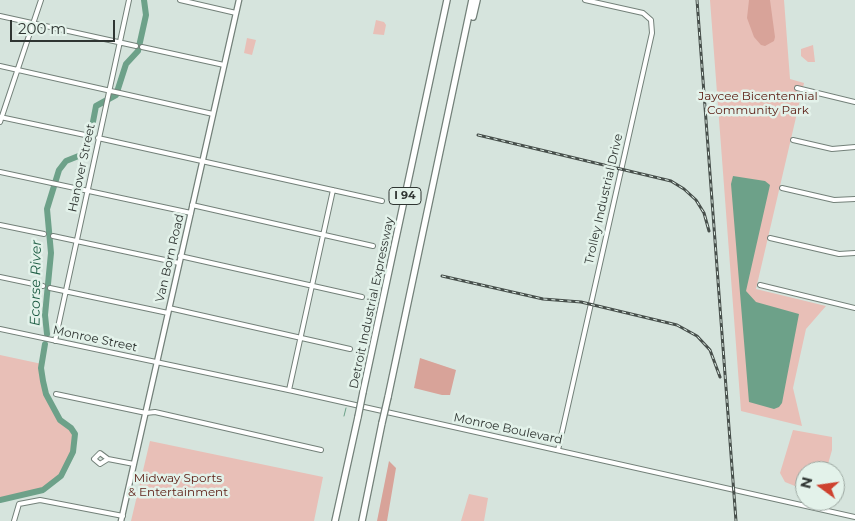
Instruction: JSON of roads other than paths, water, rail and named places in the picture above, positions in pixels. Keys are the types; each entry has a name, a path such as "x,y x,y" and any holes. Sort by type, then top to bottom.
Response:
{"highway":[{"name":"Detroit Industrial Expressway","path":"335,521 447,0"},
{"name":"I 94","path":"362,521 464,47 472,0"},
{"path":"464,47 477,0"}],"main road":[{"name":"Van Born Road","path":"122,518 239,0"}],"street":[{"path":"41,0 0,119 85,135"},
{"name":"Hanover Street","path":"52,340 65,291 106,104 112,91 128,0"},
{"path":"180,0 236,13"},
{"name":"Trolley Industrial Drive","path":"558,450 652,27 651,20 643,13 585,0"},
{"path":"0,16 136,46"},
{"path":"142,47 224,65"},
{"path":"0,66 213,114"},
{"path":"797,88 855,102"},
{"path":"98,138 382,201"},
{"path":"794,140 832,149 855,147"},
{"path":"0,172 191,213"},
{"path":"782,188 834,200 855,199"},
{"path":"289,390 333,190"},
{"path":"192,205 373,246"},
{"path":"0,224 44,234"},
{"path":"53,236 179,263"},
{"path":"770,238 839,254 855,253"},
{"path":"180,256 362,298"},
{"path":"0,277 43,286"},
{"path":"760,286 855,308"},
{"path":"50,288 350,349"},
{"name":"Monroe Street","path":"0,329 157,361"},
{"name":"Monroe Boulevard","path":"157,361 855,517"},
{"path":"56,394 146,413 155,412 321,450"},
{"path":"108,459 134,464"},
{"path":"14,521 17,506 25,502 44,500 122,518"}],"waterway":[{"name":"Ecorse River","path":"47,334 45,315 51,253 47,209 59,170 66,161 81,155 88,148 96,106 116,95 126,64 138,51 146,15 144,0"},
{"name":"Ecorse River","path":"0,500 43,490 61,476 73,452 75,434 71,428 60,420 46,394 41,368 45,344"},
{"path":"344,416 346,408"}],"railway":[{"path":"697,0 736,521"},
{"path":"478,135 671,181 696,200 704,213 709,231"},
{"path":"442,276 543,299 581,302 677,325 697,336 710,350 720,377"}],"park label":[{"name":"Jaycee Bicentennial Community Park","path":"758,103"},
{"name":"Midway Sports & Entertainment","path":"178,485"}]}
